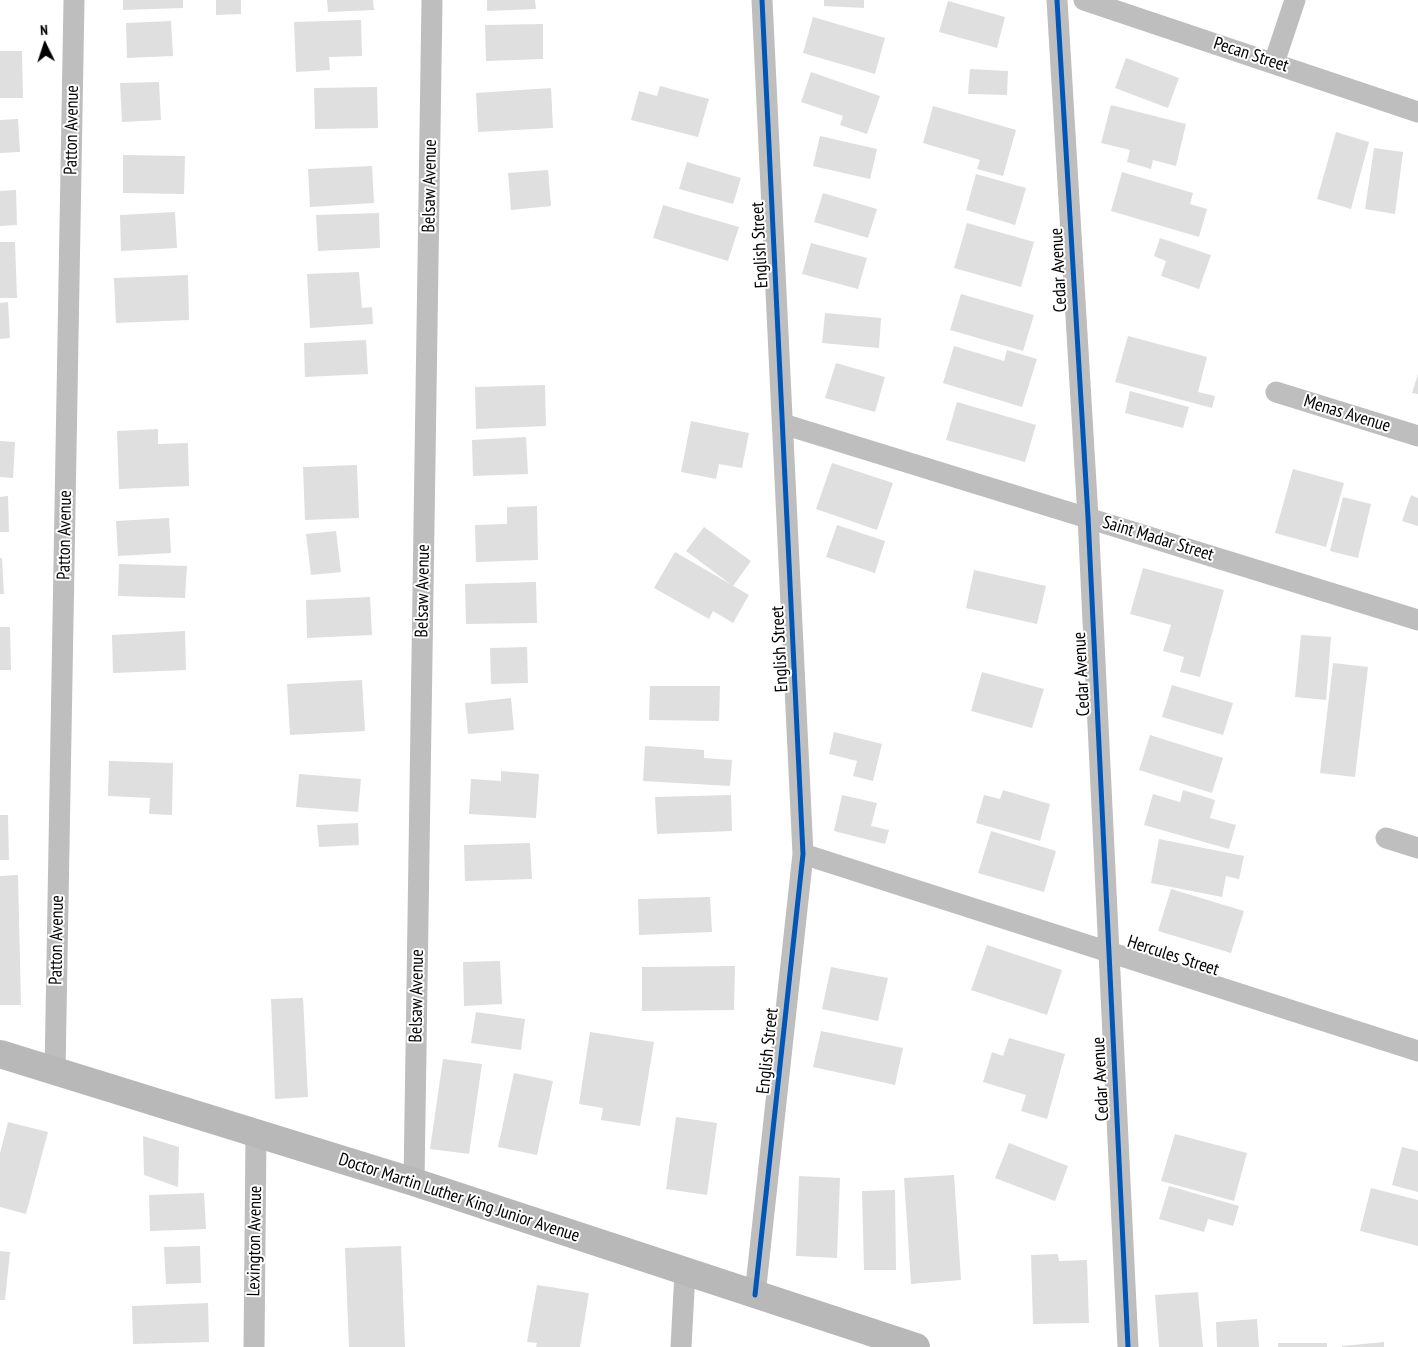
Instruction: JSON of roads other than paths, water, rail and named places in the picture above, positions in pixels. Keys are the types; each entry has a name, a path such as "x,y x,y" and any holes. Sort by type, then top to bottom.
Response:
{"main road":[{"name":"Doctor Martin Luther King Junior Avenue","path":"0,1054 414,1182 916,1347"}],"street":[{"name":"Patton Avenue","path":"55,1071 74,0"},
{"name":"Belsaw Avenue","path":"414,1182 432,0"},
{"name":"English Street","path":"755,1295 803,854 762,0"},
{"name":"Cedar Avenue","path":"1056,0 1088,517 1128,1347"},
{"name":"Pecan Street","path":"1084,0 1418,112"},
{"path":"1274,63 1295,0"},
{"name":"Menas Avenue","path":"1276,392 1418,436"},
{"name":"Saint Madar Street","path":"783,424 1418,620"},
{"path":"1386,838 1418,848"},
{"name":"Hercules Street","path":"803,854 1108,950 1418,1051"},
{"name":"Lexington Avenue","path":"254,1347 256,1134"},
{"path":"681,1347 685,1272"}]}
